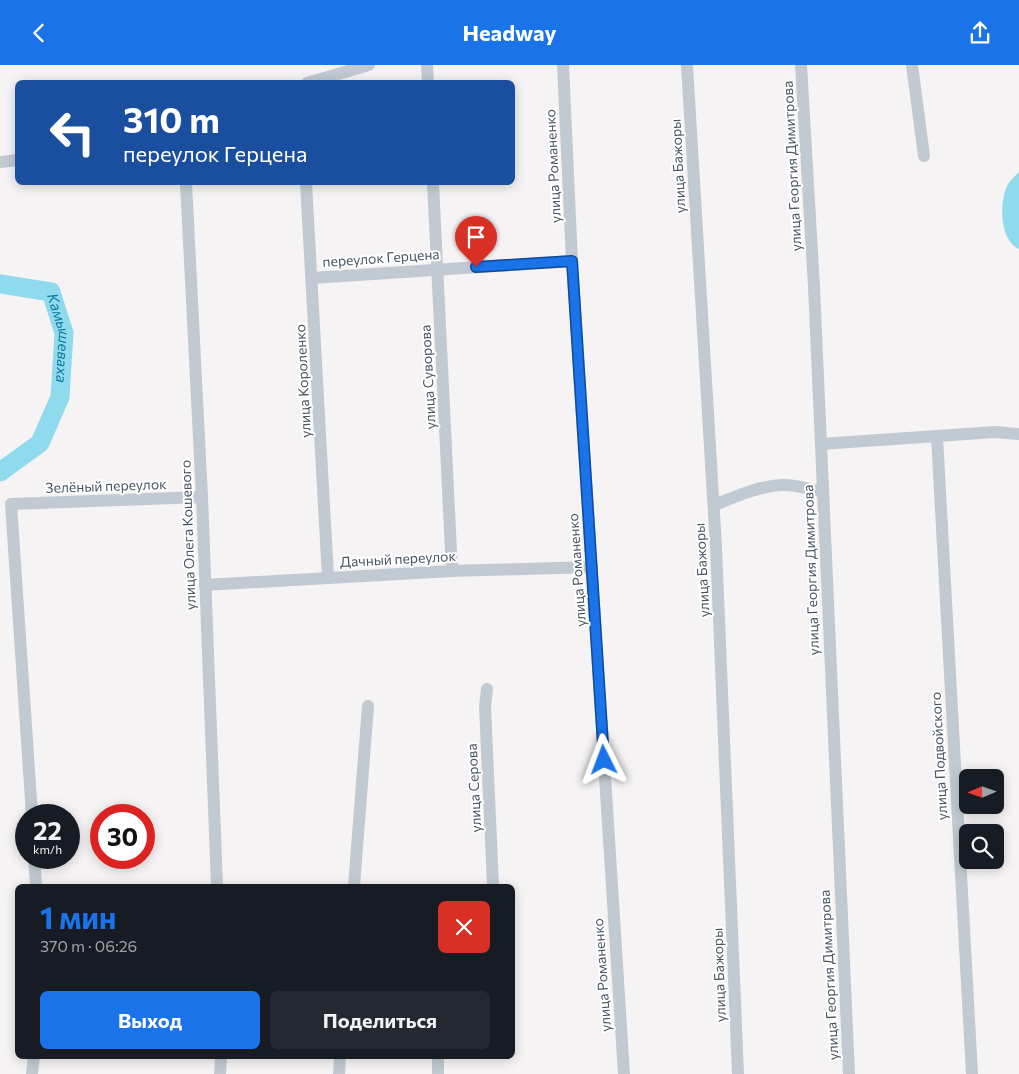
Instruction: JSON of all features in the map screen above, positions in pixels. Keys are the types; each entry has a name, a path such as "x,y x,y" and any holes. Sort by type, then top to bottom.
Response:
{"street":[{"path":"317,80 369,65"},
{"path":"427,65 428,80"},
{"name":"улица Романенко","path":"563,65 572,261 624,1074"},
{"name":"улица Бажоры","path":"687,65 714,505 738,1074"},
{"name":"улица Георгия Димитрова","path":"801,65 821,444 849,1074"},
{"path":"912,65 924,156"},
{"path":"0,162 15,161"},
{"name":"улица Олега Кошевого","path":"186,185 202,497 217,884"},
{"name":"улица Короленко","path":"306,185 328,577"},
{"name":"улица Суворова","path":"433,185 452,571"},
{"name":"переулок Герцена","path":"312,278 572,261"},
{"path":"821,444 937,437 995,431 1019,434"},
{"name":"улица Подвойского","path":"937,437 972,1074"},
{"path":"714,505 768,487 781,485 796,485 823,492"},
{"name":"Зелёный переулок","path":"31,804 11,504 202,497"},
{"name":"Дачный переулок","path":"205,585 452,571 592,567"},
{"name":"улица Серова","path":"486,689 485,706 493,884"},
{"path":"354,884 368,706"},
{"path":"35,869 36,884"},
{"path":"32,1074 34,1059"},
{"path":"220,1074 221,1059"},
{"path":"339,1074 340,1059"},
{"path":"438,1059 438,1074"}],"water":[{"path":"1019,172 1019,249 1012,244 1004,229 1002,210 1008,184"}],"waterway":[{"name":"Камышеваха","path":"0,284 51,292 64,333 60,397 40,443 0,472"}],"route":[{"path":"476,267 572,261 604,760"}]}
